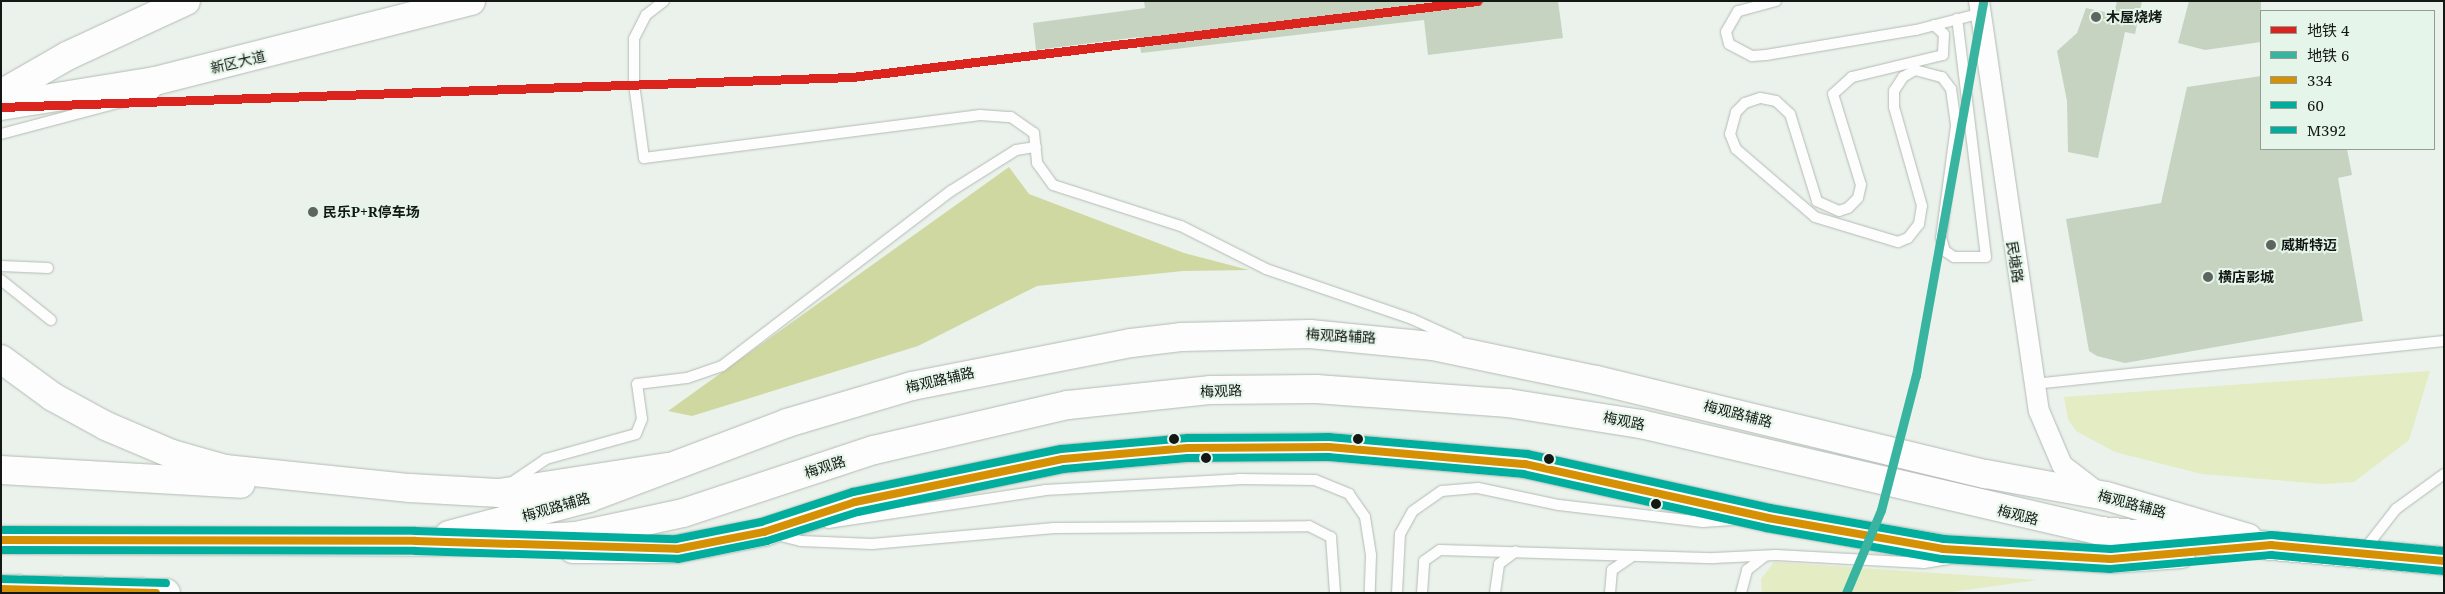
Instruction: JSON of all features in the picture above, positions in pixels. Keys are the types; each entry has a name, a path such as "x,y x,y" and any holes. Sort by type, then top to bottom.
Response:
{"main road":[{"path":"1,94 151,15 186,1"},
{"name":"新区大道","path":"1,106 155,81 250,60 471,1"},
{"name":"梅观路辅路","path":"415,541 486,527 589,498 787,423 912,386 1131,343 1242,334 1334,334 1488,357 1986,474 2106,496 2271,545"},
{"path":"1,359 83,414 172,454 225,469 410,488"},
{"name":"梅观路","path":"1,540 472,542 576,536 631,527 874,450 1068,405 1211,390 1316,389 1410,393 1578,412 1712,440 2048,522 2161,540 2271,545 2444,561"},
{"path":"472,542 678,549 764,532 855,502 999,471 1126,452 1248,447 1394,450 1525,464 1768,518 1986,553 2111,558 2271,545"},
{"path":"1,470 187,482 410,488 499,493 667,467"},
{"path":"1,589 165,593"}],"street":[{"name":"民塘路","path":"1978,7 2034,384 2048,441 2062,465 2106,496"}],"lane":[{"path":"664,1 646,15 634,39 634,84 644,158 980,115 1011,117 1024,124 1034,133 1043,177 1053,185 1181,226 1266,269 1412,319 1488,357"},
{"path":"1776,1 1738,11 1726,32 1729,44 1752,56 1766,55 1934,25 1957,19 1978,7"},
{"path":"1934,25 1944,34 1943,55 1852,77 1834,94 1861,185 1858,198 1848,208 1839,211 1817,201 1790,114 1776,101 1760,98 1744,103 1733,117 1730,134 1736,148 1815,217 1898,242 1908,238 1919,224 1922,206 1894,107 1894,91 1903,77 1915,70 1942,77 1951,90 1956,126 1942,238 1945,251 1954,257 1986,257 1957,19"},
{"path":"1,134 107,108 250,60"},
{"path":"499,493 540,462 636,434 642,419 637,384 687,378 722,366 951,191 1016,150 1036,147"},
{"path":"1,266 48,268"},
{"path":"1,280 51,320"},
{"path":"2034,384 2444,341"},
{"path":"2362,553 2396,509 2444,474"},
{"path":"764,532 1045,490 1239,479 1315,480 1349,494 1365,517 1371,555 1370,593"},
{"path":"1397,593 1400,534 1413,511 1442,491 1478,488 1559,505 1703,522 1768,518"},
{"path":"764,532 801,541 872,544 1054,528 1310,526 1331,537 1335,593"},
{"path":"1422,593 1424,561 1433,551 1520,550 1640,556 1768,555 1924,563 1986,553"},
{"path":"1495,593 1499,564 1504,556 1520,550"},
{"path":"1741,593 1747,570 1768,555"},
{"path":"1610,593 1617,564 1640,556"}],"green space":[{"path":"1009,167 1029,194 1184,253 1249,270 1183,271 1037,286 918,346 692,416 668,411"},
{"path":"2430,371 2409,440 2354,482 2323,484 2202,474 2115,452 2076,431 2068,419 2064,397"},
{"path":"1774,562 2037,580 1944,593 1762,593 1761,579"}],"building":[{"path":"1144,1 1558,1 1563,38 1428,55 1424,20 1141,53 1139,37 1036,50 1033,23 1145,8"},
{"path":"2117,1 2142,1 2135,34 2125,32 2098,158 2068,152 2067,101 2057,51 2077,33 2086,8 2114,14"},
{"path":"2189,1 2261,1 2260,42 2205,50 2178,43"},
{"path":"2260,76 2260,150 2347,150 2352,175 2338,178 2363,321 2125,363 2097,356 2089,351 2066,219 2161,203 2187,87"}],"metro line":[{"name":"4","path":"1,107 852,77 1477,1"},
{"name":"6","path":"1846,593 1881,510 1916,375 1983,1"}],"transit line":[{"name":"M392","path":"1,530 415,531 676,539 761,522 853,492 1061,449 1188,438 1329,437 1527,454 1770,508 1944,539 2111,549 2271,535 2444,551"},
{"name":"334","path":"1,540 415,541 677,549 764,532 855,502 1063,459 1188,448 1329,447 1525,464 1768,518 1943,549 2111,559 2271,545 2444,561"},
{"name":"60","path":"1,550 415,551 678,559 767,541 858,512 1064,469 1188,458 1329,457 1523,474 1766,528 1942,559 2110,569 2271,555 2443,571"},
{"name":"M392","path":"1,579 166,583"},
{"name":"334","path":"1,589 156,593"}],"place":[{"name":"木屋烧烤","path":"2096,17"},
{"name":"民乐P+R停车场","path":"313,212"},
{"name":"威斯特迈","path":"2271,245"},
{"name":"横店影城","path":"2208,277"}]}
